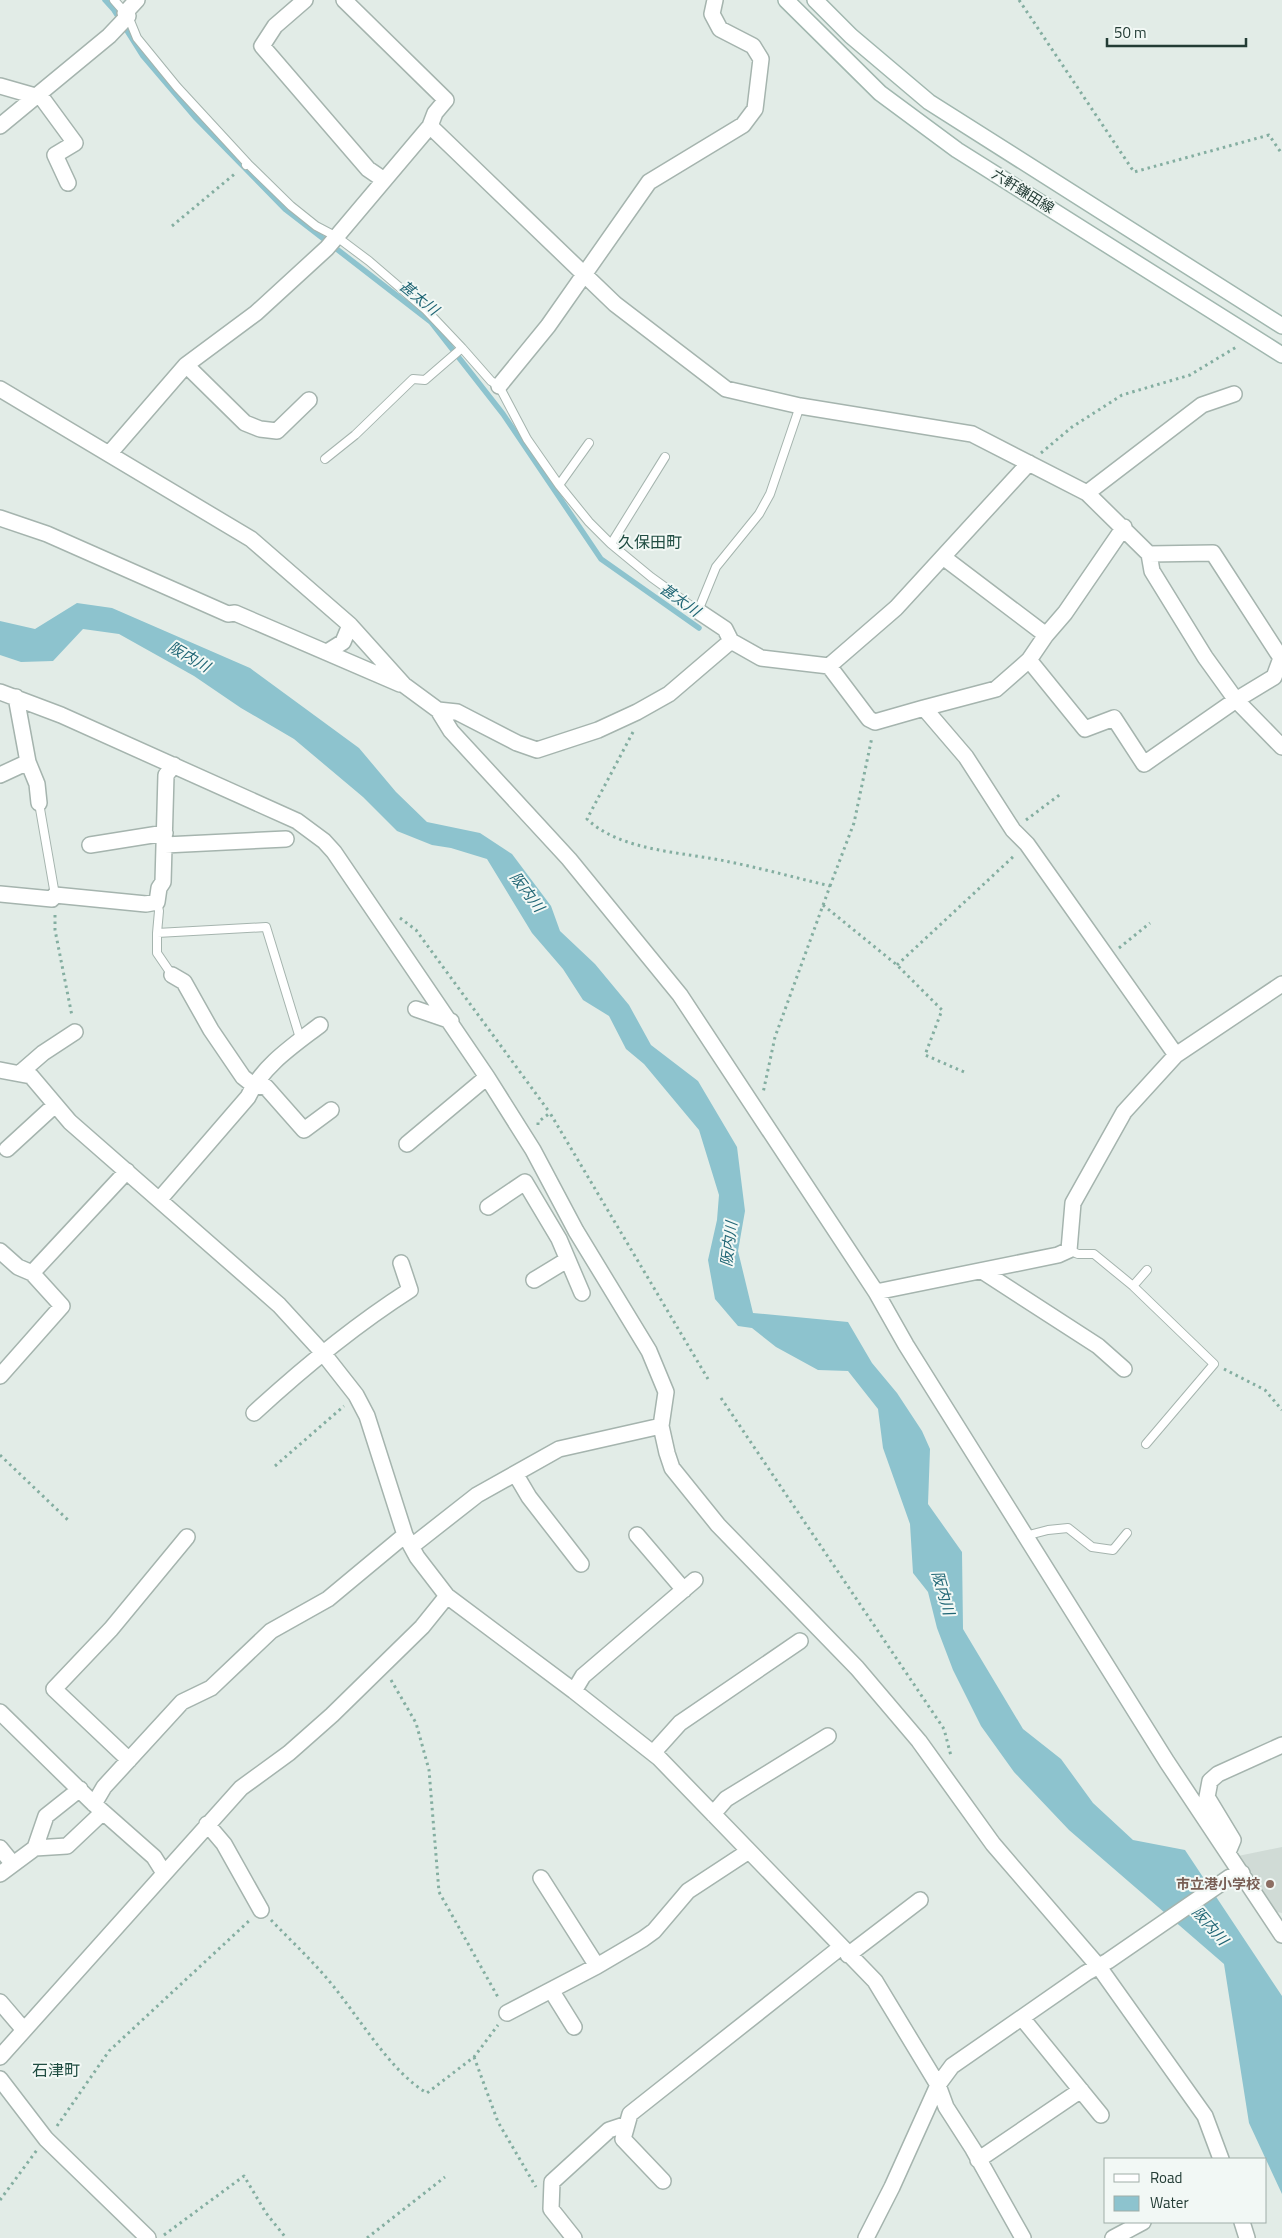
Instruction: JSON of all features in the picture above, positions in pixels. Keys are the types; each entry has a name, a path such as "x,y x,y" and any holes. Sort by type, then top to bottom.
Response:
{"street":[{"path":"0,126 116,29 137,0"},
{"path":"305,0 275,26 262,46 368,169 384,180"},
{"path":"109,454 186,365 256,314 332,242 430,126 446,100 344,0"},
{"path":"499,386 548,326 648,182 743,124 755,109 761,59 754,46 720,29 712,14 715,0"},
{"name":"六軒鎌田線","path":"786,0 880,92 957,150 1282,354"},
{"name":"六軒鎌田線","path":"815,0 851,36 929,102 1282,326"},
{"path":"0,86 42,98 75,143 55,155 68,183"},
{"path":"430,126 585,273 615,304 726,389 800,406 972,434 1087,493 1124,527 1149,554 1152,571 1205,658 1236,700 1282,746"},
{"path":"186,365 245,423 260,429 276,431 309,400"},
{"path":"0,389 251,539 350,625 404,685 438,710 451,731 569,859 680,996 761,1118 876,1292 906,1345 1167,1762 1228,1852 1236,1875 1282,1935"},
{"path":"1087,493 1202,405 1234,394"},
{"path":"828,666 896,608 1029,463"},
{"path":"0,518 47,534 228,614 235,613 404,685"},
{"path":"698,611 725,629 731,641 761,658 828,666 869,718 875,722 996,689 1029,660 1046,635 1065,613 1124,527"},
{"path":"1029,660 1085,728 1114,718 1144,764 1236,700 1274,677 1281,658 1213,553 1149,554"},
{"path":"943,557 1046,635"},
{"path":"327,652 343,642 350,625"},
{"path":"438,710 457,712 518,743 537,750 598,730 637,712 669,694 731,641"},
{"path":"0,692 16,697 174,765 297,821 324,841 346,866 451,1021 533,1150 576,1231 649,1351 666,1392 661,1426 666,1454 672,1468 698,1502 857,1668 919,1741 993,1844 1104,1964 1205,2116 1221,2158"},
{"path":"16,697 28,762 36,784 38,802"},
{"path":"924,708 966,757 1013,830 1027,844 1176,1055"},
{"path":"0,775 28,762"},
{"path":"0,894 52,899 55,895 146,904 157,902 160,888 164,882 166,775 174,765"},
{"path":"90,845 165,839 286,839"},
{"path":"172,974 184,982 211,1030 243,1077 254,1086 266,1087 304,1130 331,1110"},
{"path":"876,1292 1058,1255 1069,1250 1073,1203 1124,1112 1176,1055 1282,984"},
{"path":"416,1009 451,1021"},
{"path":"159,1200 248,1097 254,1086 300,1038 320,1025"},
{"path":"20,1073 43,1053 75,1032"},
{"path":"0,1070 31,1076 70,1122 279,1305 323,1353 356,1395 367,1416 408,1541 447,1596 653,1753 875,1982 938,2085 946,2107 1023,2238"},
{"path":"407,1144 487,1077"},
{"path":"7,1149 55,1105"},
{"path":"32,1273 127,1171"},
{"path":"488,1207 525,1182 559,1239 582,1293"},
{"path":"559,1239 576,1231"},
{"path":"0,1251 18,1267 32,1273 62,1306 0,1376"},
{"path":"534,1280 567,1260"},
{"path":"254,1414 363,1320 410,1290 401,1263"},
{"path":"982,1271 1098,1346 1124,1369"},
{"path":"35,1848 67,1846 99,1808 104,1787 182,1702 211,1688 271,1631 328,1599 408,1541 477,1495 516,1475 559,1449 661,1426"},
{"path":"516,1475 529,1497 581,1564"},
{"path":"574,1691 583,1676 690,1585 638,1535"},
{"path":"129,1760 54,1689 111,1629 187,1537"},
{"path":"0,2057 207,1824 242,1788 289,1753 332,1714 422,1627 447,1596"},
{"path":"653,1753 680,1723 800,1641"},
{"path":"0,1712 99,1808 154,1857 164,1874"},
{"path":"713,1814 726,1799 828,1736"},
{"path":"1228,1852 1233,1840 1207,1797 1210,1781 1218,1774 1282,1745"},
{"path":"0,1874 35,1848 46,1816 80,1789"},
{"path":"207,1824 224,1844 261,1910"},
{"path":"0,1848 14,1864"},
{"path":"507,2013 597,1966 643,1939 654,1931 688,1891 749,1851"},
{"path":"866,2238 896,2179 938,2085 952,2066 1086,1973 1104,1964 1236,1875"},
{"path":"541,1878 597,1966"},
{"path":"663,2181 623,2140 630,2114 845,1951 920,1900"},
{"path":"551,1990 574,2027"},
{"path":"0,2002 24,2030"},
{"path":"1022,2018 1101,2115"},
{"path":"0,2079 46,2139 148,2238"},
{"path":"978,2160 1081,2090"},
{"path":"574,2238 551,2209 552,2182 609,2130 627,2124"},
{"path":"1113,2238 1141,2223"},
{"path":"1242,2223 1247,2238"}],"lane":[{"path":"114,0 127,15 137,38 245,166 316,226 332,242 368,261 426,310 491,381 499,386 527,438 559,485 589,522 611,544 698,611 716,567 759,514 770,494 800,406"},
{"path":"325,459 355,435 413,379 425,380 461,349"},
{"path":"559,485 589,443"},
{"path":"611,544 665,457"},
{"path":"38,802 55,895"},
{"path":"157,902 159,912 157,953 172,974"},
{"path":"157,933 266,927 300,1038"},
{"path":"1069,1250 1078,1254 1094,1254 1133,1286 1214,1364 1146,1444"},
{"path":"1133,1286 1147,1270"},
{"path":"1025,1536 1048,1530 1068,1528 1092,1547 1113,1550 1126,1533"}],"path":[{"path":"1019,0 1134,172 1270,135 1282,154"},
{"path":"172,226 245,166"},
{"path":"1029,463 1072,428 1122,395 1190,375 1239,345"},
{"path":"637,712 638,722 587,818 598,829 652,849 728,861 830,886"},
{"path":"761,1118 763,1095 775,1038 854,823 875,722"},
{"path":"1013,830 1062,793"},
{"path":"897,965 1027,844"},
{"path":"55,895 55,930 75,1032"},
{"path":"823,905 897,965 942,1010 926,1055 964,1072"},
{"path":"395,914 416,930 550,1113 708,1379"},
{"path":"1107,958 1150,923"},
{"path":"533,1150 538,1122 550,1113"},
{"path":"1214,1364 1265,1390 1282,1410"},
{"path":"275,1466 356,1395"},
{"path":"721,1398 944,1729 953,1766"},
{"path":"0,1455 70,1522"},
{"path":"0,2200 109,2051 261,1910 333,1985 380,2047 416,2086 427,2093 474,2057 507,2013 439,1892 429,1770 416,1723 382,1664"},
{"path":"474,2057 503,2130 534,2186 552,2195"},
{"path":"159,2238 244,2176 266,2212 286,2238"},
{"path":"367,2238 445,2177"}],"shaded area":[{"name":"市立港小学校","path":"1282,1847 1282,1913 1277,1912 1238,1856"}],"water":[{"name":"阪内川","path":"77,603 112,608 250,668 359,748 396,792 427,822 480,833 512,854 551,906 560,931 595,964 629,1005 651,1045 698,1081 737,1147 745,1211 738,1251 753,1313 848,1322 872,1363 897,1393 922,1431 930,1449 928,1504 962,1552 963,1629 1023,1729 1061,1759 1093,1803 1133,1840 1185,1850 1282,1996 1282,2194 1267,2158 1265,2158 1249,2123 1224,1964 1069,1830 1014,1772 981,1726 953,1670 937,1628 928,1592 913,1573 910,1524 883,1448 878,1409 848,1371 818,1370 776,1347 752,1328 738,1326 715,1299 708,1260 717,1220 719,1195 699,1130 644,1064 626,1049 609,1016 583,1000 563,969 532,933 487,859 451,848 432,845 397,831 363,797 294,739 241,708 194,676 119,634 83,629 53,661 21,662 0,655 0,621 35,629"}],"waterway":[{"name":"甚太川","path":"105,0 114,10 143,56 195,117 285,209 431,322 503,414 601,559 699,628"}],"place":[{"name":"市立港小学校","path":"1270,1884"}],"district":[{"name":"久保田町","path":"650,542"},
{"name":"石津町","path":"56,2070"}]}
